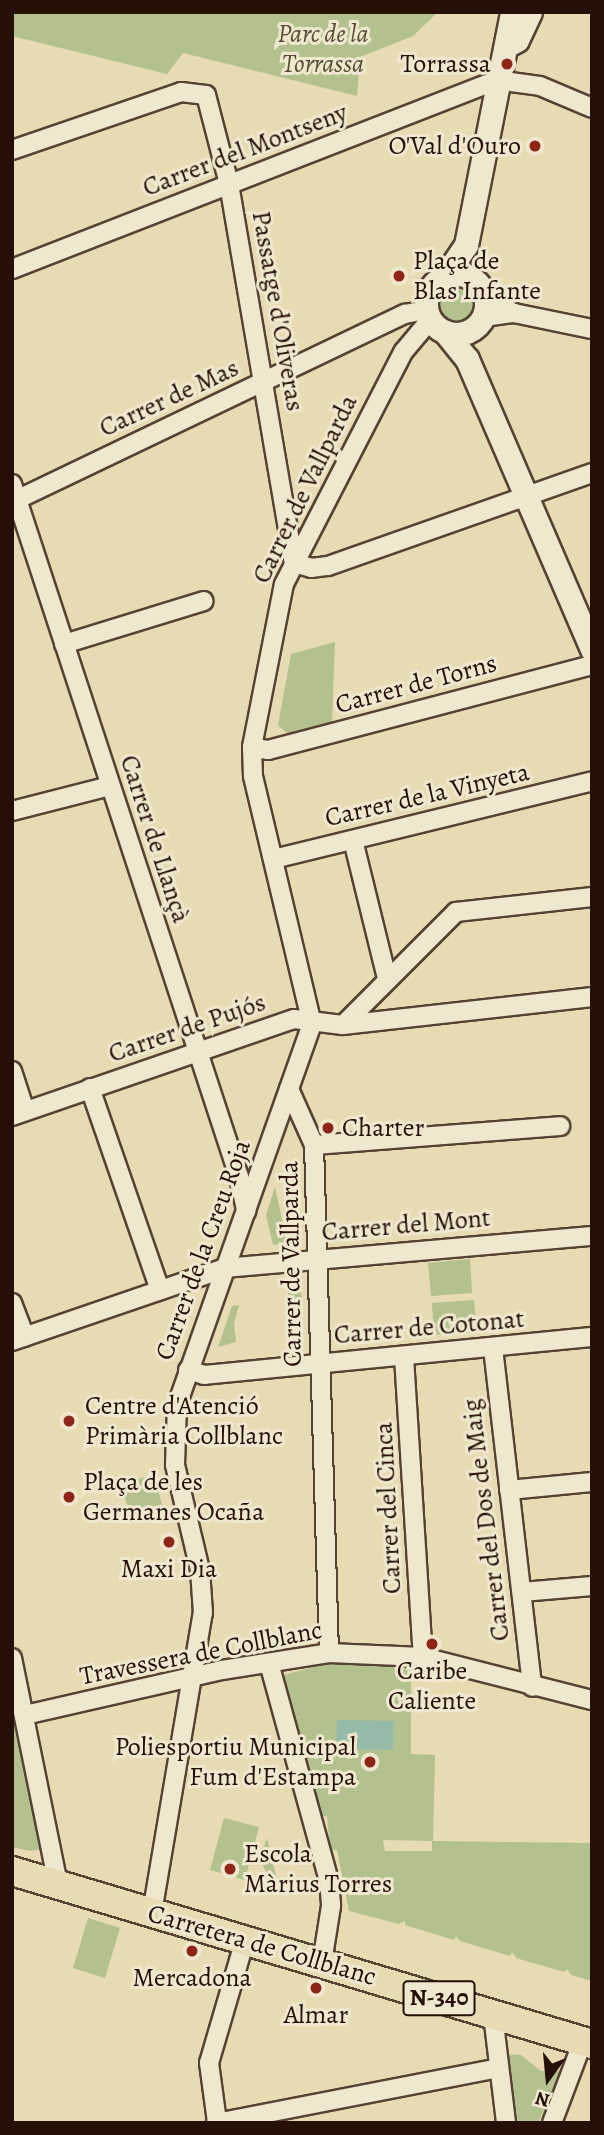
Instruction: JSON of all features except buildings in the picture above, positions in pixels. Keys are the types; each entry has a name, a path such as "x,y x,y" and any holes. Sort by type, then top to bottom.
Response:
{"main road":[{"name":"Carretera de Collblanc","path":"12,1871 587,2042"}],"street":[{"path":"512,12 505,36 508,45 497,80 466,245 445,276 428,293 434,321 467,359 592,649"},
{"path":"508,45 517,40 530,12"},
{"path":"497,80 540,86 592,108"},
{"name":"Carrer del Montseny","path":"12,269 497,80"},
{"name":"Passatge d'Oliveras","path":"12,150 181,92 206,95 229,184 294,562"},
{"path":"466,245 484,314 467,359"},
{"path":"445,276 460,274 474,279"},
{"path":"434,321 464,334 484,314 513,313 592,329"},
{"name":"Carrer de Mas","path":"14,495 405,314 434,321"},
{"name":"Carrer de Vallparda","path":"312,1024 251,763 252,747 279,600 294,562 404,351 434,321"},
{"path":"294,562 319,569 527,499 592,473"},
{"name":"Carrer de Llançà","path":"14,495 246,1211"},
{"path":"64,643 204,601"},
{"name":"Carrer de Torns","path":"252,747 268,750 592,665"},
{"name":"Carrer de la Vinyeta","path":"273,859 592,781"},
{"path":"12,811 110,786"},
{"path":"353,840 387,978"},
{"path":"343,1025 387,978 456,912 592,897"},
{"name":"Carrer de Pujós","path":"19,1114 294,1020 312,1024 343,1025 592,997"},
{"name":"Carrer de la Creu Roja","path":"152,1913 192,1678 203,1593 178,1481 173,1435 177,1405 312,1024"},
{"path":"12,1072 19,1114"},
{"path":"90,1088 160,1290"},
{"name":"Carrer de Vallparda","path":"289,1089 314,1145 314,1260 329,1653"},
{"path":"314,1145 560,1126"},
{"name":"Carrer del Mont","path":"18,1339 225,1268 592,1236"},
{"path":"12,1303 18,1339"},
{"name":"Carrer de Cotonat","path":"188,1370 204,1375 592,1338"},
{"name":"Carrer del Dos de Maig","path":"493,1348 532,1687"},
{"name":"Carrer del Cinca","path":"404,1357 423,1657"},
{"path":"509,1490 592,1482"},
{"path":"522,1592 592,1586"},
{"name":"Travessera de Collblanc","path":"25,1715 192,1678 329,1653 423,1657 532,1687 592,1700"},
{"path":"12,1658 58,1885"},
{"path":"270,1663 329,1881 331,1906 322,1963"},
{"path":"245,1940 209,2063 217,2123 498,2068"},
{"path":"493,2015 507,2120"},
{"path":"552,2123 587,2042"}],"green space":[{"name":"Parc de la Torrassa","path":"12,12 438,12 413,36 360,57 357,96 183,53 167,74 12,36"},
{"path":"456,283 471,289 477,304 471,319 456,325 441,319 435,304 441,289"},
{"path":"335,642 332,723 290,736 278,725 291,654"},
{"path":"275,1187 287,1243 273,1245 266,1215"},
{"path":"470,1259 472,1293 431,1296 428,1263"},
{"path":"297,1280 303,1300 294,1332 289,1330 292,1310 285,1281"},
{"path":"474,1300 477,1332 434,1335 432,1303"},
{"path":"239,1305 234,1324 236,1342 218,1347 232,1306"},
{"path":"154,1475 163,1508 130,1516 121,1483"},
{"path":"330,1663 411,1665 411,1754 435,1755 433,1841 592,1843 592,1981 571,1975 567,1969 564,1972 516,1958 512,1952 510,1956 460,1941 456,1936 454,1940 405,1925 405,1921 399,1924 349,1911 337,1850 330,1850 327,1816 319,1817 283,1675","holes":["383,1840 432,1841 432,1851 385,1851"]},
{"path":"12,1717 43,1849 30,1851 12,1847"},
{"path":"224,1818 259,1827 245,1880 210,1870"},
{"path":"267,1838 276,1876 269,1878 260,1860"},
{"path":"88,1918 120,1928 105,1978 73,1968"},
{"path":"502,2054 521,2055 541,2071 561,2071 538,2123 518,2123"}],"shaded area":[{"path":"337,1720 394,1721 393,1750 336,1749"}],"place":[{"name":"Torrassa","path":"507,64"},
{"name":"O'Val d'Ouro","path":"535,146"},
{"name":"Plaça de Blas Infante","path":"399,276"},
{"name":"Charter","path":"328,1128"},
{"name":"Centre d'Atenció Primària Collblanc","path":"69,1421"},
{"name":"Plaça de les Germanes Ocaña","path":"69,1497"},
{"name":"Maxi Dia","path":"169,1542"},
{"name":"Caribe Caliente","path":"432,1644"},
{"name":"Poliesportiu Municipal Fum d'Estampa","path":"370,1762"},
{"name":"Escola Màrius Torres","path":"230,1869"},
{"name":"Mercadona","path":"192,1951"},
{"name":"Almar","path":"316,1988"}]}
